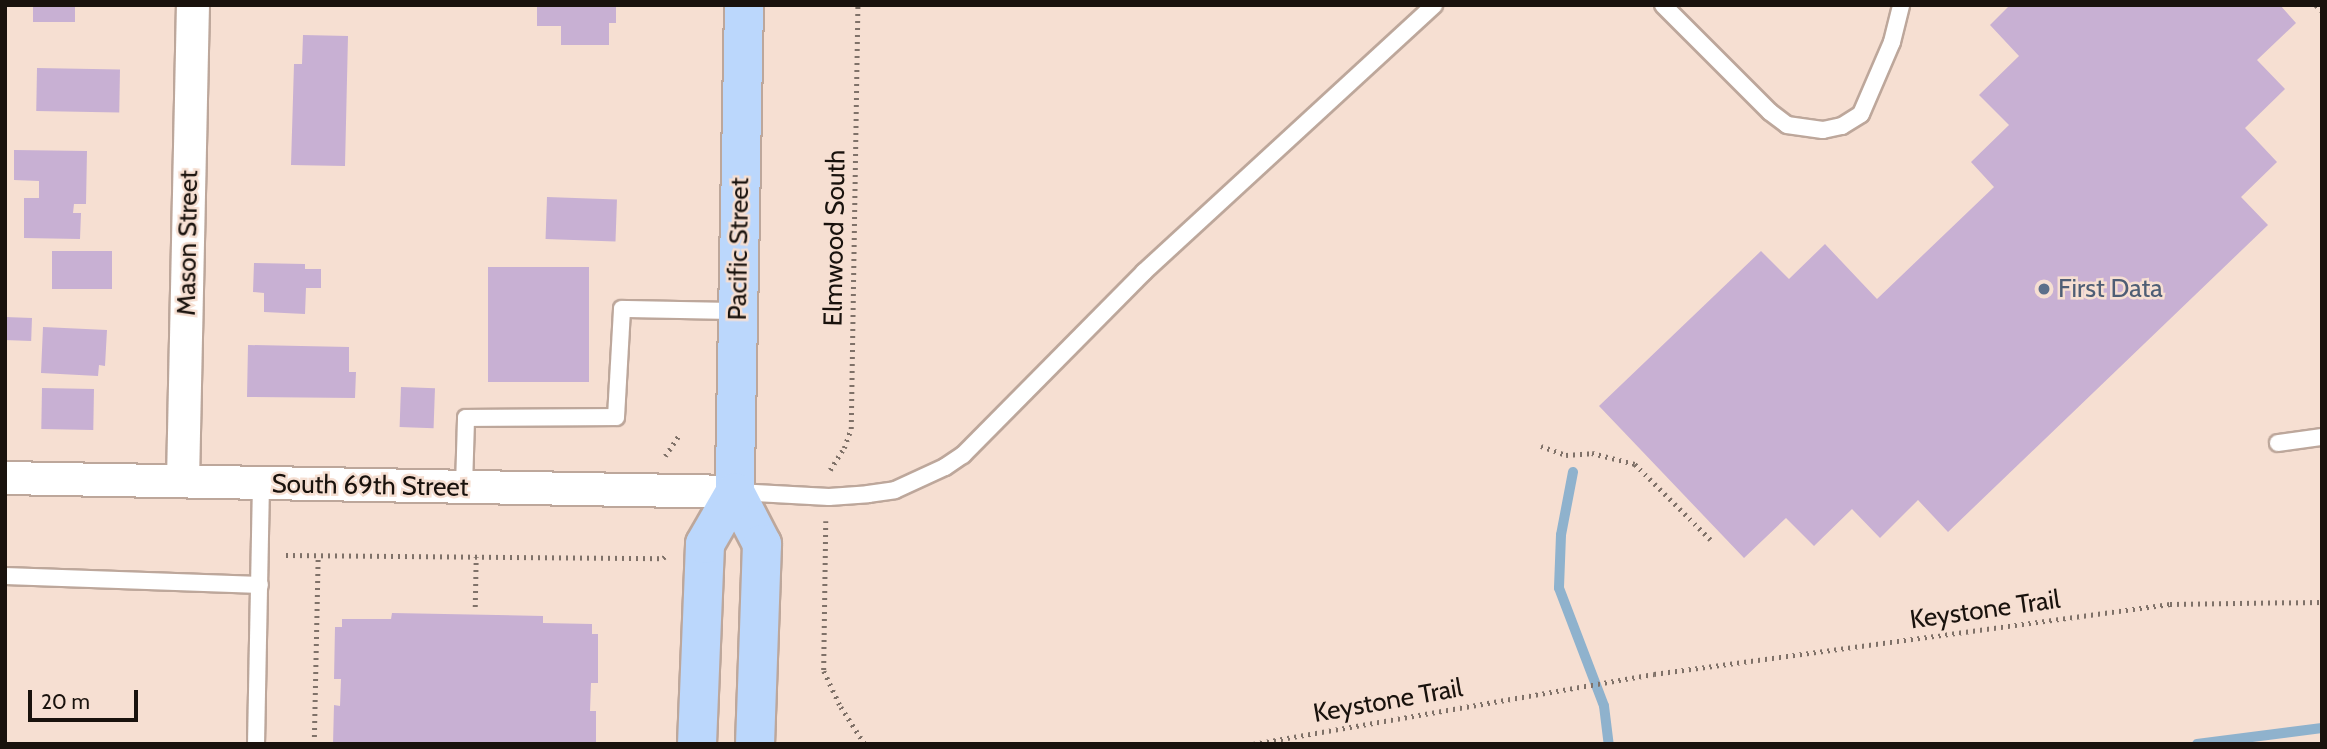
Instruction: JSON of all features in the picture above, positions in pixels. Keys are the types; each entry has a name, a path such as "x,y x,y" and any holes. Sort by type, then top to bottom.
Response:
{"main road":[{"name":"Pacific Street","path":"697,744 705,544 734,492 744,5"},
{"name":"Pacific Street","path":"734,492 762,544 755,744"}],"street":[{"name":"Mason Street","path":"183,481 193,5"},
{"name":"South 69th Street","path":"5,478 734,492"}],"lane":[{"path":"734,492 829,497 868,494 895,490 945,467 962,455 1144,272 1434,5"},
{"path":"1663,5 1770,112 1787,125 1823,130 1842,126 1861,114 1892,42 1901,5"},
{"path":"464,487 466,418 616,417 622,309 738,311"},
{"path":"2278,443 2322,437"},
{"path":"256,744 261,484"},
{"path":"5,576 260,585"}],"path":[{"name":"Elmwood South","path":"830,466 844,448 851,429 858,5"},
{"path":"2316,5 2322,11"},
{"path":"662,460 680,434"},
{"path":"1541,446 1566,455 1592,453 1634,464 1712,540"},
{"path":"824,544 824,671 841,707 865,744"},
{"path":"260,555 663,558 676,547"},
{"path":"314,744 318,555"},
{"path":"475,607 476,556"},
{"name":"Keystone Trail","path":"1253,744 1654,674 2170,604 2322,602"}],"building":[{"path":"33,5 75,5 75,22 33,22"},
{"path":"537,5 616,5 616,23 609,23 609,45 561,45 561,26 537,26"},
{"name":"First Data","path":"2010,5 2280,5 2296,23 2257,60 2285,89 2245,128 2277,162 2241,197 2268,225 1948,532 1918,500 1880,538 1852,509 1814,546 1786,518 1744,558 1599,406 1761,251 1789,279 1825,244 1877,299 1994,187 1971,162 2009,125 1979,95 2019,56 1990,25"},
{"path":"303,35 348,36 345,166 291,165 294,64 302,64"},
{"path":"37,68 120,69 119,112 36,111"},
{"path":"14,150 87,151 86,204 74,204 73,213 81,213 80,239 24,238 24,198 39,198 39,181 14,180"},
{"path":"547,197 617,199 615,241 546,239"},
{"path":"52,251 112,251 112,289 52,289"},
{"path":"254,263 305,264 305,269 321,269 321,288 306,288 305,314 264,312 264,293 253,292"},
{"path":"488,267 589,267 589,382 488,382"},
{"path":"5,317 32,318 31,341 5,340"},
{"path":"43,327 107,330 105,366 99,365 98,376 41,373"},
{"path":"248,345 349,347 349,372 356,372 355,398 247,397"},
{"path":"401,387 435,388 434,428 400,427"},
{"path":"42,388 94,389 93,430 41,429"},
{"path":"392,613 543,616 543,623 592,624 592,634 598,634 598,683 591,683 590,711 596,711 596,744 333,744 334,705 340,706 341,679 334,679 335,627 342,627 342,619 391,619"}],"waterway":[{"path":"1573,472 1561,535 1559,588 1604,706 1609,744"},
{"path":"2197,744 2322,728"}],"place":[{"name":"First Data","path":"2044,289"}]}
